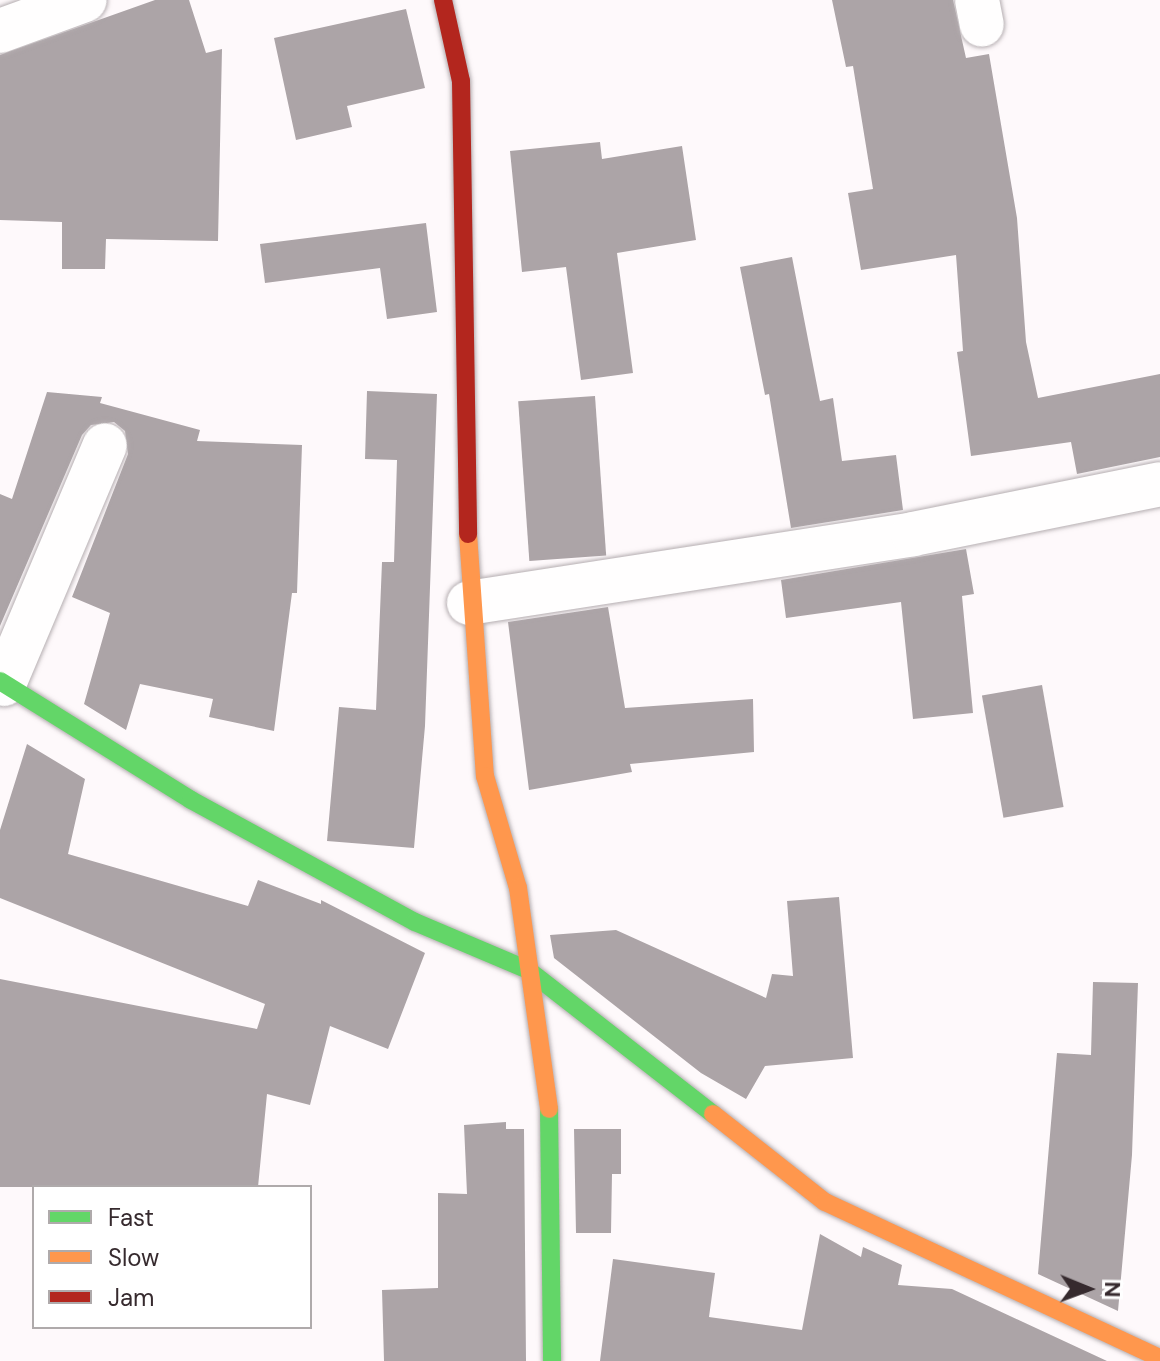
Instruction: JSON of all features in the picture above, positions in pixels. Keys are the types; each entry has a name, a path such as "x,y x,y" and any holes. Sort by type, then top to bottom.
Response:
{"street":[{"path":"0,31 85,0"},
{"path":"443,0 461,81 469,603 485,776 518,888 549,1095 552,1361"},
{"path":"105,445 2,682 191,800 415,922 528,970 825,1202 1160,1358"},
{"path":"469,603 913,534 1160,484"}],"building":[{"path":"155,0 189,0 206,53 222,49 218,241 106,239 105,269 62,269 62,222 0,220 0,55"},
{"path":"832,0 953,0 966,58 989,54 1017,218 1026,342 1038,398 1160,374 1160,457 1077,474 1071,442 971,456 957,352 963,351 956,255 861,270 848,193 873,189 853,66 846,67"},
{"path":"406,9 425,88 347,106 352,127 296,140 274,38"},
{"path":"600,142 602,159 682,146 696,240 617,253 633,373 581,380 566,267 522,272 510,151"},
{"path":"426,223 437,312 387,319 380,268 265,283 260,244"},
{"path":"792,257 820,401 833,398 842,461 896,455 903,510 791,528 769,394 765,395 740,267"},
{"path":"367,391 437,394 425,726 414,848 327,841 339,707 376,710 382,562 394,562 397,460 365,459"},
{"path":"47,392 102,397 100,403 200,430 197,441 302,445 297,593 292,593 274,731 209,717 213,699 140,684 126,730 84,704 110,613 72,597 128,454 125,431 114,422 91,425 82,435 0,626 0,494 12,499"},
{"path":"595,396 606,556 529,561 518,401"},
{"path":"966,549 974,594 962,596 973,713 913,719 901,602 786,618 781,580"},
{"path":"608,607 625,708 753,699 754,752 630,764 632,772 529,790 508,622"},
{"path":"1042,685 1064,807 1003,818 982,696"},
{"path":"27,744 85,779 68,854 248,906 258,880 321,904 321,900 425,953 388,1049 330,1026 310,1105 267,1094 258,1185 0,1187 0,979 257,1029 265,1004 0,898 0,830"},
{"path":"839,897 853,1058 765,1066 746,1099 701,1073 554,958 550,935 616,930 766,998 772,974 793,976 787,901"},
{"path":"1093,982 1138,983 1132,1155 1118,1311 1038,1274 1057,1053 1091,1055"},
{"path":"506,1122 506,1129 524,1129 526,1361 384,1361 382,1290 438,1288 438,1193 467,1194 464,1125"},
{"path":"574,1129 621,1129 621,1174 612,1174 611,1233 576,1233"},
{"path":"820,1234 861,1257 863,1247 902,1265 898,1285 952,1289 1107,1361 600,1361 613,1259 715,1273 709,1317 802,1330"}],"traffic: fast":[{"path":"0,681 191,800 415,922 528,970 713,1114"},
{"path":"549,1109 552,1361"}],"traffic: slow":[{"path":"468,534 485,776 518,888 549,1109"},
{"path":"713,1114 825,1202 1160,1358"}],"traffic: jam":[{"path":"443,0 461,81 468,534"}]}
